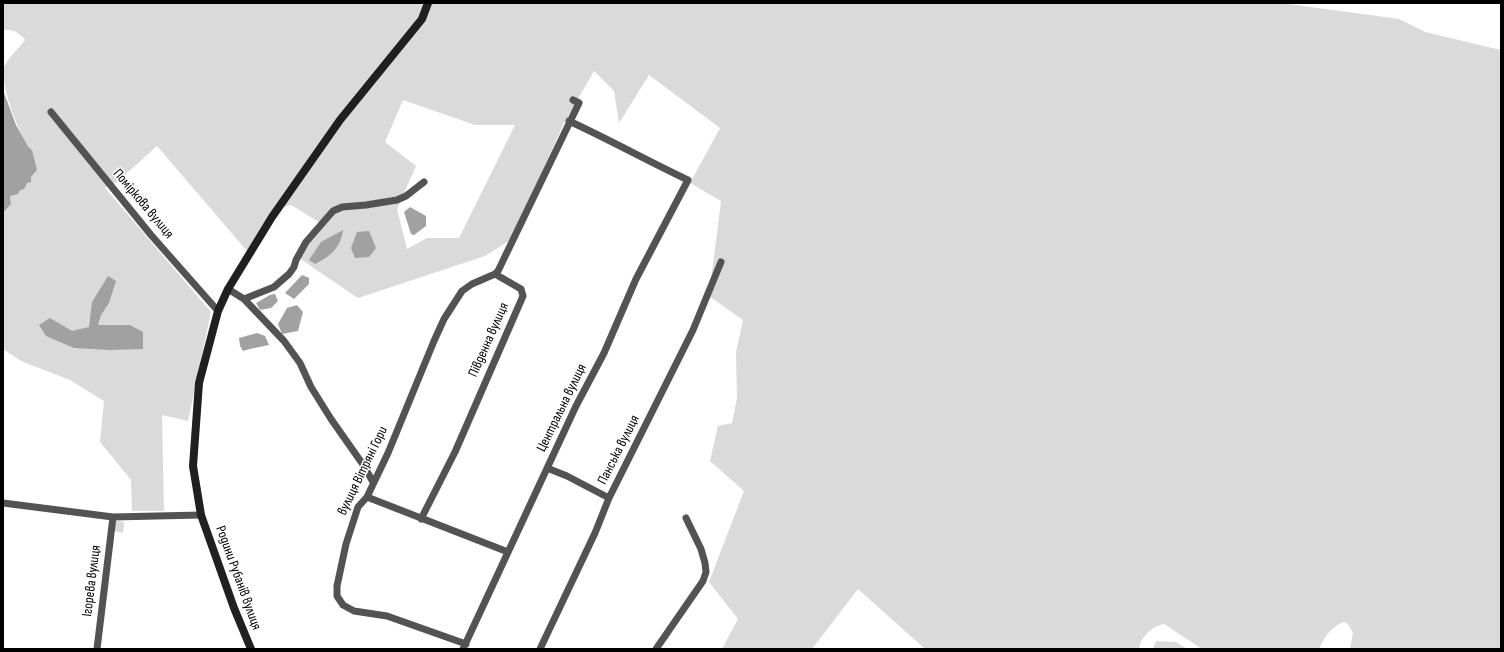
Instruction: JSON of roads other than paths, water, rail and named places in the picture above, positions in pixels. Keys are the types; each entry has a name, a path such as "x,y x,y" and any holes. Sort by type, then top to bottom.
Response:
{"street":[{"name":"Родини Рубанів вулиця","path":"251,649 234,608 201,515 193,466 200,383 218,310 228,289 272,217 340,120 422,19 428,3"},
{"path":"495,274 500,267 569,121 579,104 573,100"},
{"name":"Поміркова вулиця","path":"51,112 151,235 218,310"},
{"name":"Центральна вулиця","path":"464,647 576,406 604,353 636,279 688,180 645,160 602,136 569,121"},
{"path":"244,299 274,287 289,274 306,242 333,211 342,207 397,200 410,193 424,182"},
{"name":"Панська вулиця","path":"540,649 595,533 609,498 693,330 721,262"},
{"name":"вулиця Вітряні Гори","path":"464,647 387,616 354,611 343,605 337,596 337,586 353,519 358,508 367,497 388,453 434,341 462,291 472,284 495,274"},
{"name":"Південна вулиця","path":"421,519 455,452 523,296 521,289 495,274"},
{"path":"228,289 244,299 284,341 300,363 311,387 330,419 364,466 373,482"},
{"path":"547,468 567,476 609,498"},
{"path":"367,497 508,552"},
{"name":"Родини Рубанів вулиця","path":"3,503 113,517 201,515"},
{"name":"Ігорева вулиця","path":"97,649 113,517"},
{"path":"656,649 703,581 706,572 700,549 686,518"}]}
